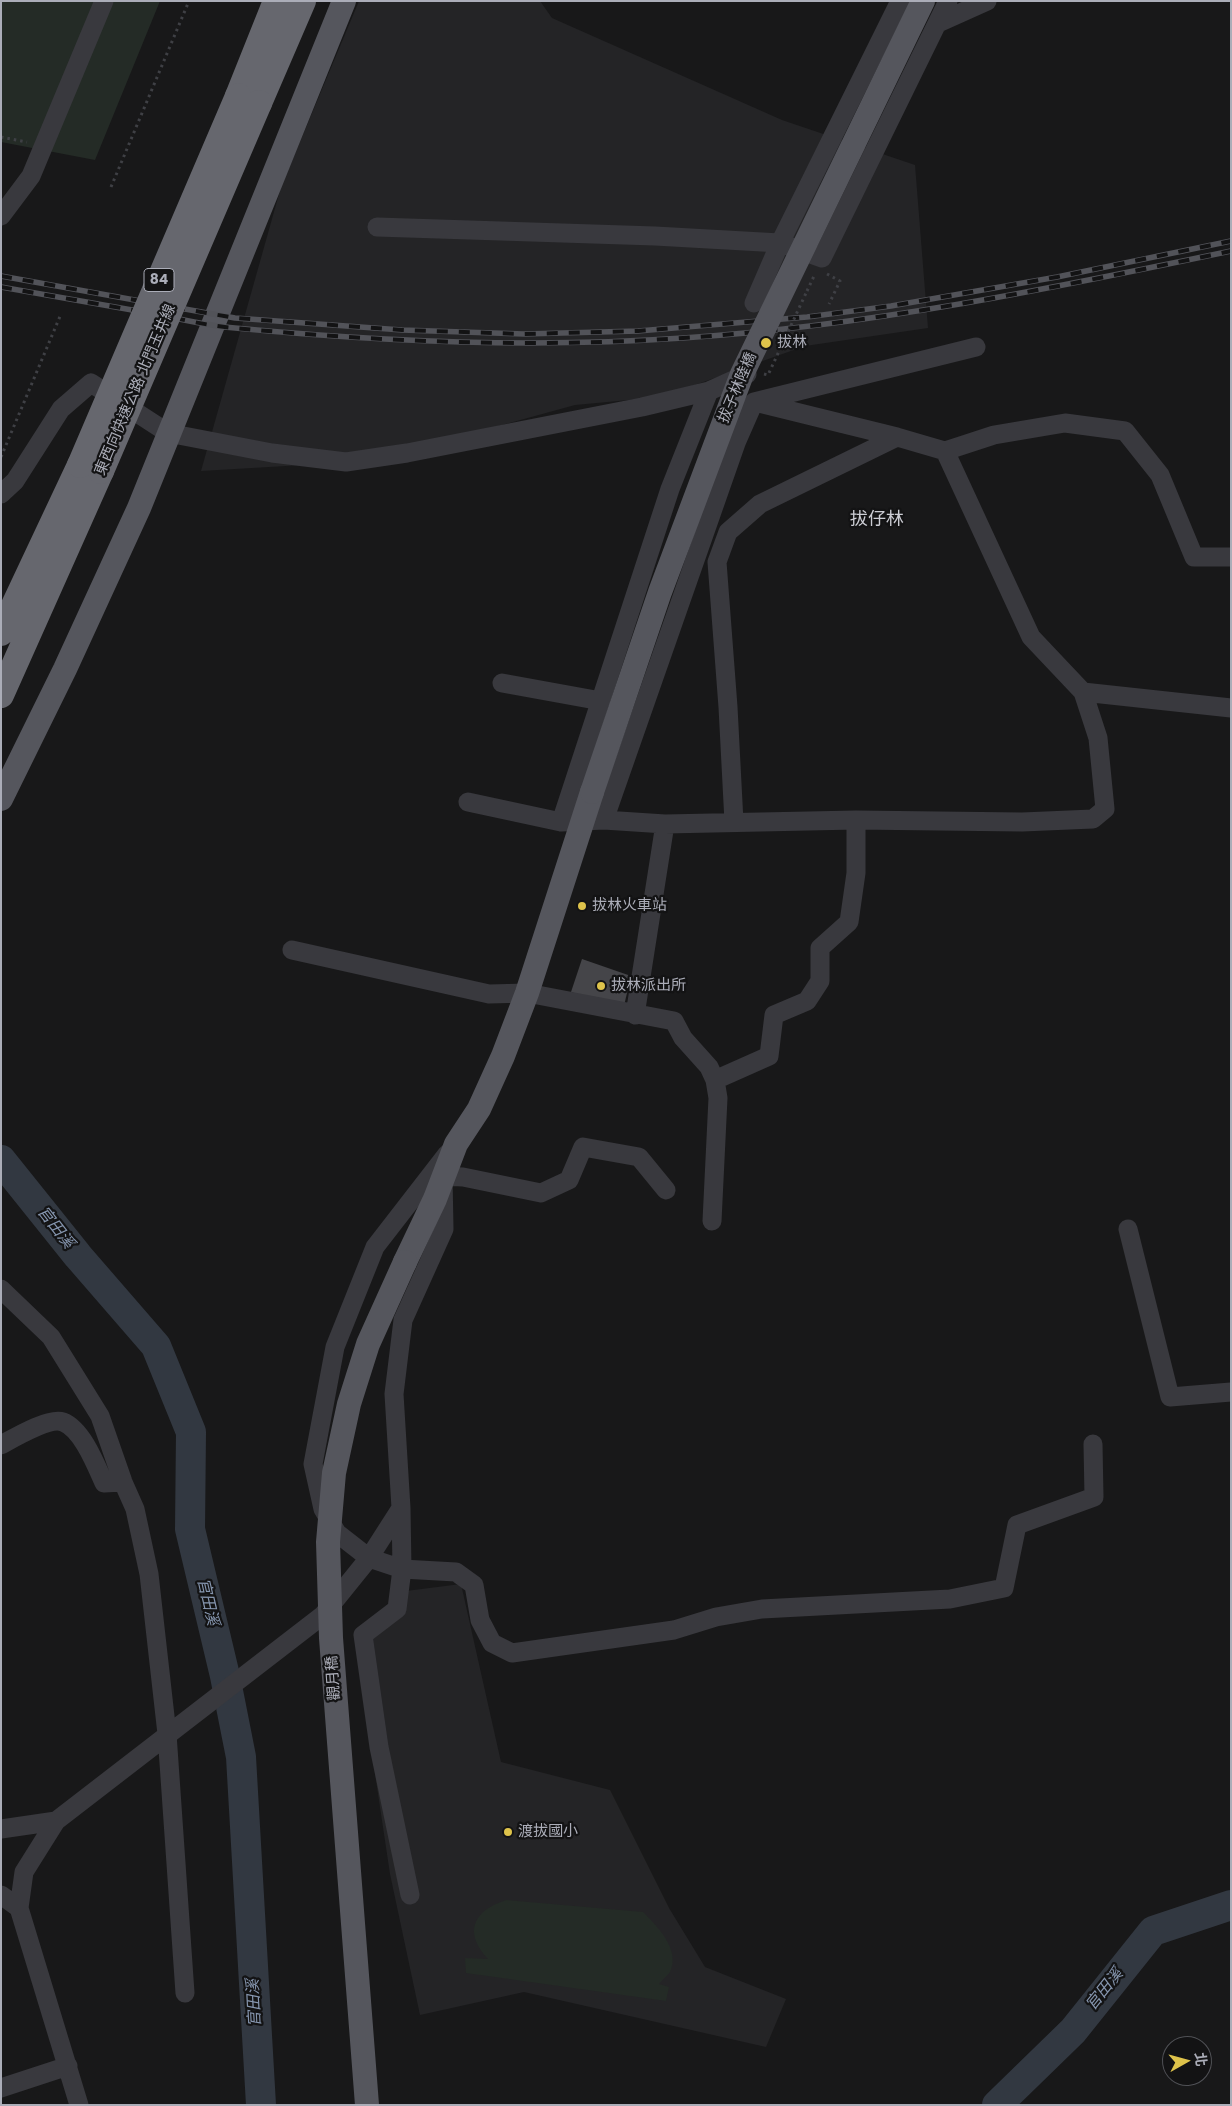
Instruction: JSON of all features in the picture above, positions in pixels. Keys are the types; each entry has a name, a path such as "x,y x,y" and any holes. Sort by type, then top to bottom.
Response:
{"highway":[{"name":"東西向快速公路 北門玉井線","path":"1,633 80,465 238,96 276,1"},
{"name":"東西向快速公路 北門玉井線","path":"1,695 105,462 303,1"}],"main road":[{"path":"1,799 64,670 139,508 344,1"},
{"name":"拔子林陸橋","path":"526,993 660,592 742,374 922,1"},
{"name":"觀月穚","path":"368,2105 331,1638 328,1542 334,1474 349,1404 368,1344 434,1199 456,1144 479,1109 503,1056 526,993"}],"street":[{"path":"1,216 31,176 104,1"},
{"path":"754,302 780,243 886,33 900,1"},
{"path":"377,227 655,236 780,243 824,266 948,1"},
{"path":"938,23 987,1"},
{"path":"886,33 924,53"},
{"path":"1,494 15,481 61,409 91,383 168,433 272,453 346,462 406,453 642,407 709,391 754,371 773,346"},
{"path":"754,402 976,347"},
{"path":"709,391 897,437 945,451 994,436 1065,423 1125,431 1160,475 1194,556 1231,557"},
{"path":"582,821 602,701 670,489 709,391"},
{"path":"582,821 754,402"},
{"path":"734,822 728,707 717,562 728,532 760,504 897,437"},
{"path":"468,802 582,821 665,824 856,820 1022,822 1093,819 1105,809 1098,738 1083,692 1031,637 945,451"},
{"path":"502,683 602,701"},
{"path":"1083,692 1231,708"},
{"path":"715,1080 769,1056 774,1015 807,1001 820,981 820,948 848,922 856,873 856,820"},
{"path":"635,1015 665,824"},
{"path":"292,950 489,994 526,993 674,1021 683,1038 709,1067 715,1080 718,1098 712,1221"},
{"path":"456,1144 375,1247 335,1347 313,1464 323,1509 338,1533 370,1558 402,1569 456,1572 474,1585 480,1620 492,1643 512,1653 674,1630 716,1617 762,1609 950,1599 1004,1588 1016,1525 1094,1497 1093,1444"},
{"path":"410,1895 379,1747 363,1635 397,1610 402,1569 401,1508 394,1394 403,1320 444,1228 442,1176 464,1177 541,1193 569,1180 583,1147 639,1157 666,1190"},
{"path":"1128,1228 1170,1397 1231,1392"},
{"path":"1,1289 51,1337 100,1416 135,1510 149,1574 167,1734 185,1993"},
{"path":"1,1445 49,1422 62,1422 77,1433 104,1483 123,1482"},
{"path":"79,2105 19,1908 24,1872 56,1821 323,1615 370,1558 401,1508"},
{"path":"1,1829 56,1821"},
{"path":"1,1895 19,1908"},
{"path":"1,2088 68,2066"}],"path":[{"path":"111,187 189,1"},
{"path":"1,137 43,144"},
{"path":"824,266 840,282 830,304"},
{"path":"773,346 807,292"},
{"path":"1,457 62,314"}],"shaded area":[{"path":"1,1 160,1 95,160 1,142"},
{"path":"359,1 540,1 552,18 782,120 915,165 928,328 805,346 661,397 575,405 371,461 201,471 281,187"},
{"name":"渡拔國小","path":"461,1584 501,1762 610,1790 669,1908 705,1967 786,1999 766,2047 524,1992 420,2015 390,1874 354,1633 406,1591"},
{"path":"506,1900 643,1912 661,1931 670,1947 673,1964 670,1972 659,1984 669,1987 666,2001 466,1973 465,1958 488,1959 476,1940 475,1923 486,1910"}],"building":[{"name":"拔林派出所","path":"582,959 631,976 623,1010 571,992"}],"waterway":[{"name":"官田溪","path":"1,1160 78,1256 156,1346 191,1432 190,1529 225,1676 241,1757 261,2105"},
{"name":"官田溪","path":"997,2105 1073,2031 1153,1931 1231,1905"}],"railway":[{"path":"1,276 235,318 402,330 524,334 638,331 807,317 891,306 1057,277 1231,241"},
{"path":"1,287 235,328 403,340 571,343 683,338 821,325 1026,292 1231,251"}],"place":[{"name":"拔林","path":"766,343"},
{"name":"拔林火車站","path":"582,906"},
{"name":"拔林派出所","path":"601,986"},
{"name":"渡拔國小","path":"508,1832"}],"district":[{"name":"拔仔林","path":"877,520"}]}
